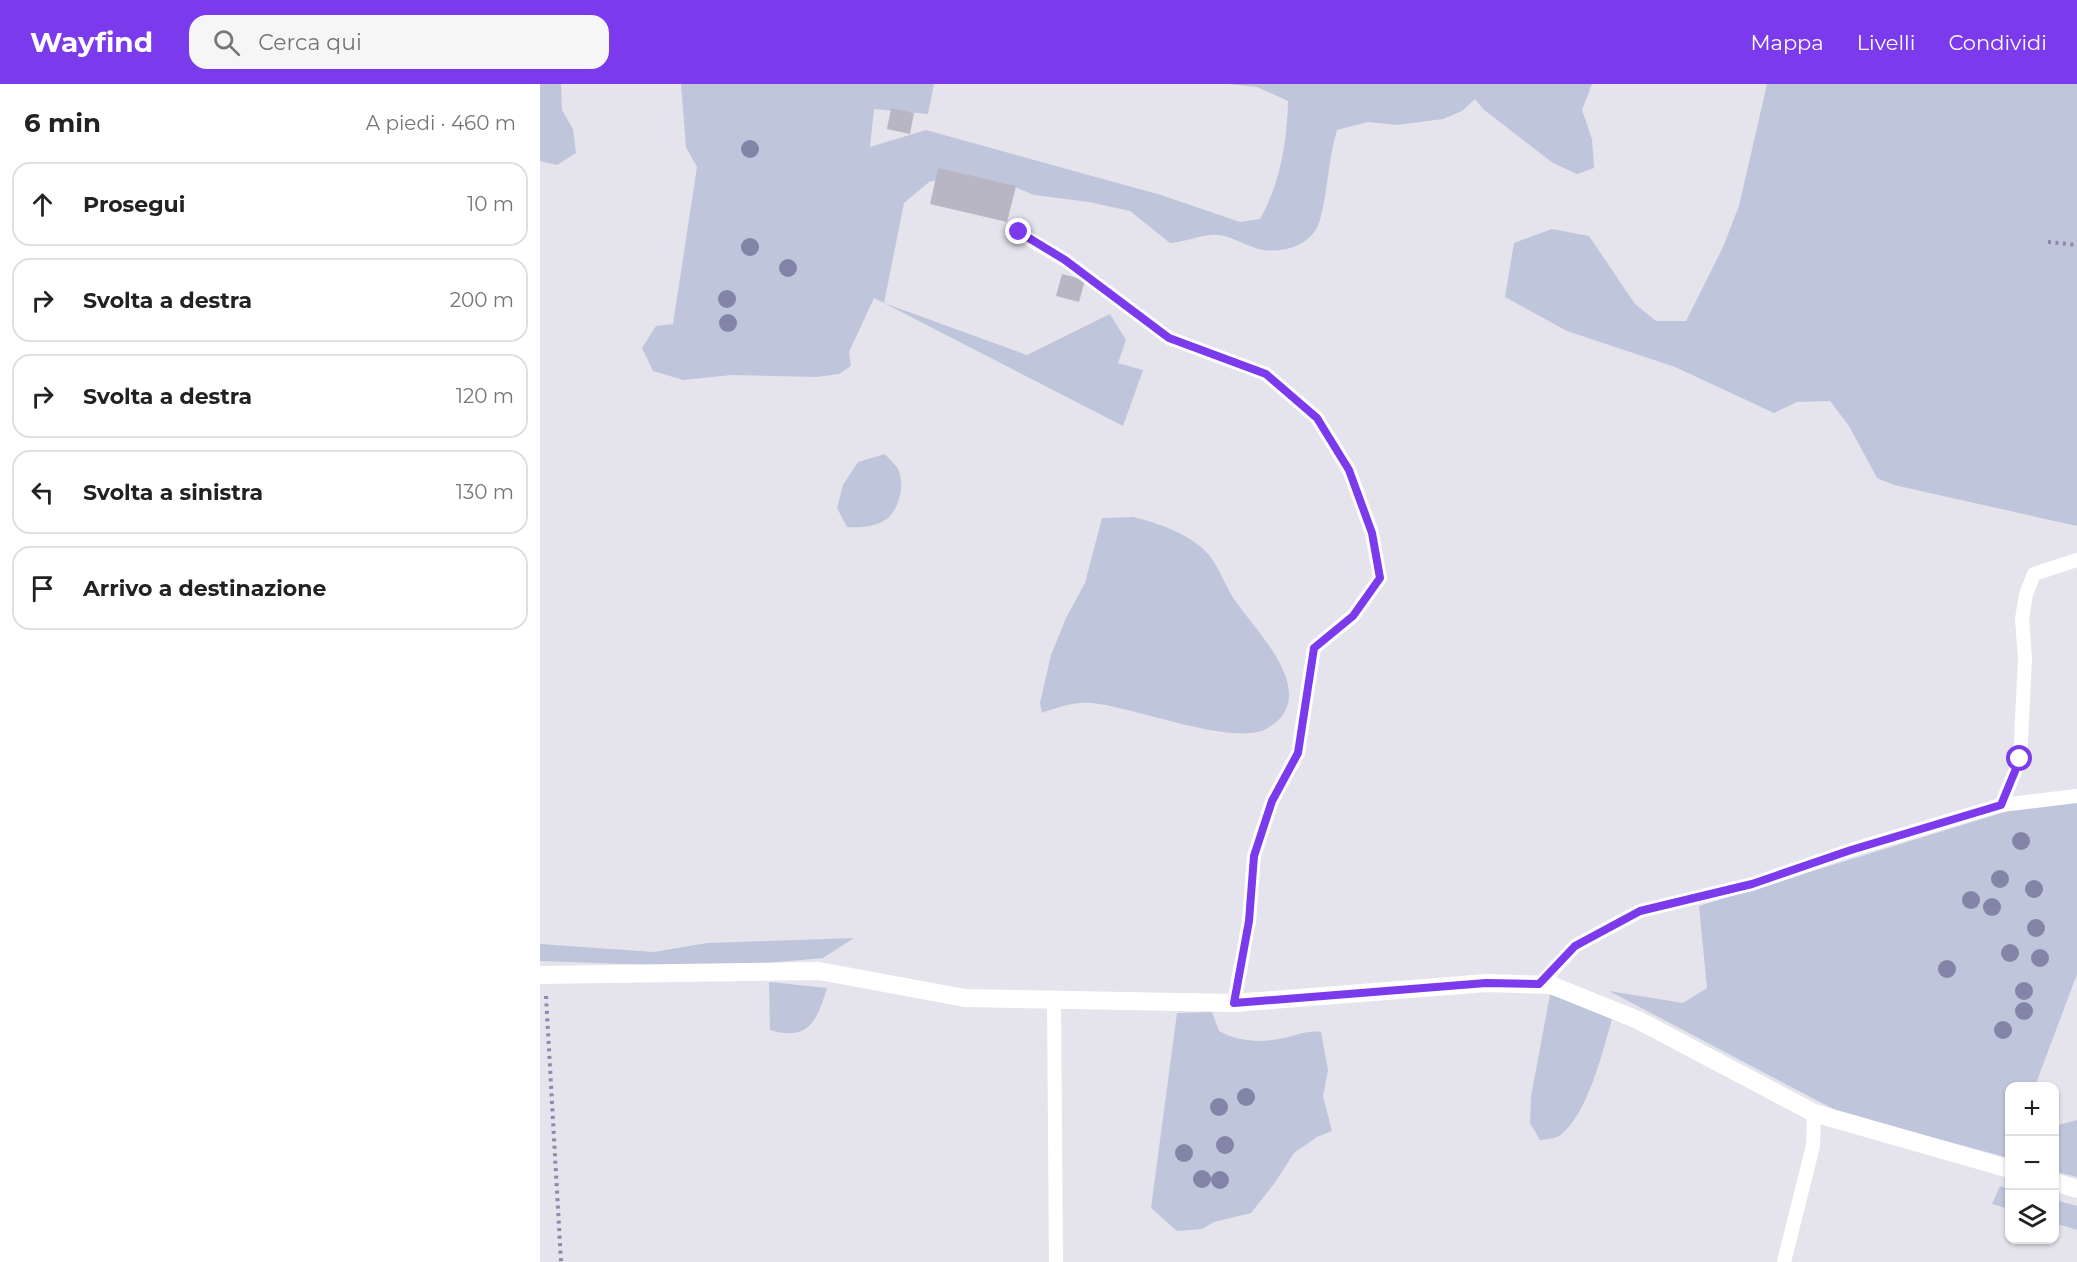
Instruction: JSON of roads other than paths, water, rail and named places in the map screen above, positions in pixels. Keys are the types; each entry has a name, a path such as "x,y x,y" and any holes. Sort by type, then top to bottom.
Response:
{"street":[{"path":"542,975 819,971 965,998 1234,1003 1486,983 1551,985 1638,1020 1814,1113 2005,1168"},
{"path":"2059,1183 2077,1189"}],"lane":[{"path":"1019,232 1065,260 1169,338 1266,374 1317,418 1349,470 1372,533 1380,578 1353,616 1314,648 1298,753 1272,801 1254,856 1249,921 1234,1003"},
{"path":"2001,805 2020,759 2025,659 2022,619 2026,594 2034,574 2077,560"},
{"path":"1539,984 1575,946 1640,911 1752,884 1851,850 2001,805 2077,796"},
{"path":"1054,1000 1056,1262"},
{"path":"1784,1262 1813,1146 1814,1113"}]}
